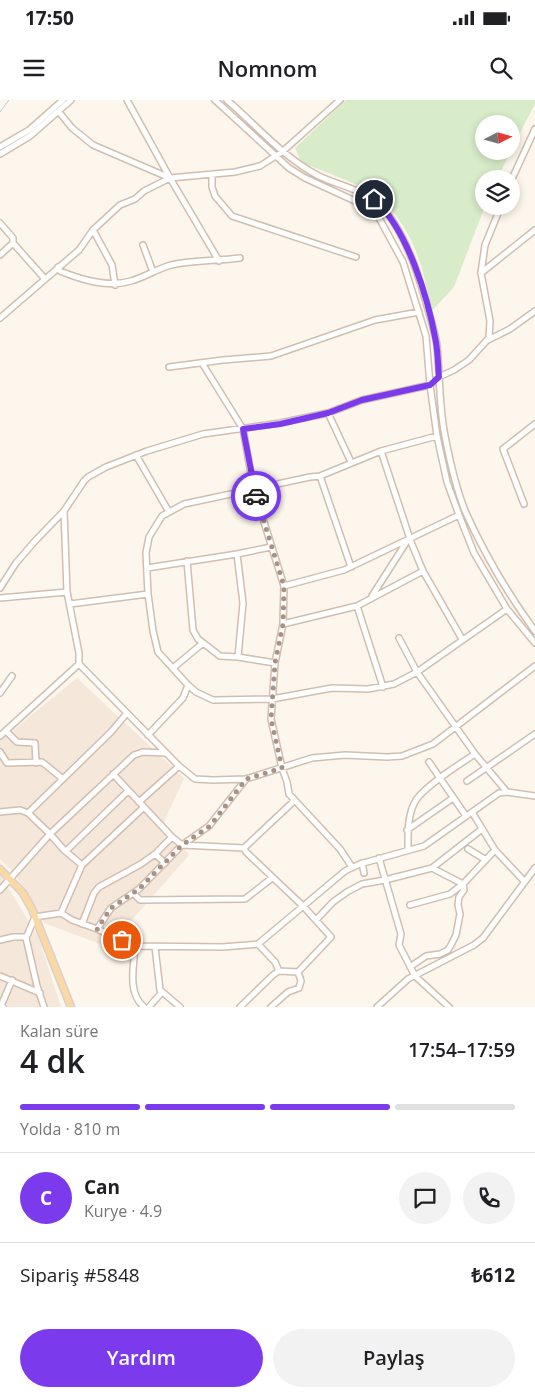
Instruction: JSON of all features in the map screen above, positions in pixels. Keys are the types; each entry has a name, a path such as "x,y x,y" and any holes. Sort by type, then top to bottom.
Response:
{"main road":[{"path":"0,869 23,893 35,917 72,1007"}],"street":[{"path":"0,147 29,130 63,100"},
{"path":"0,154 30,136 71,100"},
{"path":"127,100 219,261"},
{"path":"215,100 289,168 304,178 366,206 378,216 403,262 426,336 437,436 447,482 459,515 474,553 507,609 535,644"},
{"path":"0,318 79,250 93,230 120,205 135,199 144,191 170,178 235,172 260,166 282,152 340,100"},
{"path":"230,101 282,152 317,175 374,199 384,208 401,236 423,292 437,344 444,434 457,486 466,512 493,566 515,603 535,630"},
{"path":"59,112 72,128 93,145 170,178"},
{"path":"516,170 535,129"},
{"path":"212,174 212,187 215,196 232,216 356,257"},
{"path":"488,340 490,321 482,273 485,245 498,215"},
{"path":"0,223 45,279"},
{"path":"93,230 112,265 115,284"},
{"path":"482,273 535,230"},
{"path":"0,256 14,242"},
{"path":"143,245 153,272"},
{"path":"58,267 60,271 73,276 104,284 115,284 132,281 170,266 200,261 240,258"},
{"path":"0,588 16,563 64,511 88,477 106,467 170,443 203,434 280,424 328,413 362,400 430,385 439,377 469,360 488,340 510,329 535,311"},
{"path":"169,367 272,356 375,320 419,312"},
{"path":"202,362 243,429 254,490 284,586 283,624 275,663 271,719 287,782 288,794 340,849 352,867"},
{"path":"328,413 351,462"},
{"path":"524,504 503,450 535,424"},
{"path":"437,436 381,451 320,476 184,504 162,516 149,537 146,553 148,594 153,632 158,652 188,685 213,700 272,698 332,688 368,689 394,684 417,672 507,609"},
{"path":"381,451 410,538 424,571 462,639"},
{"path":"136,455 169,512"},
{"path":"320,476 351,567"},
{"path":"64,511 67,592 79,653 79,664 179,766 195,778 213,780 246,779 312,758 344,755 402,756 433,744 535,666"},
{"path":"284,586 351,567 459,515"},
{"path":"371,598 410,538"},
{"path":"147,568 237,554 270,546"},
{"path":"237,554 243,603 238,657"},
{"path":"186,561 194,630 203,643 220,656 275,663"},
{"path":"283,624 357,606 424,571"},
{"path":"0,598 67,592"},
{"path":"70,604 148,594"},
{"path":"357,606 383,687"},
{"path":"399,638 417,672 475,754 507,792"},
{"path":"173,668 203,643"},
{"path":"0,736 79,664"},
{"path":"0,693 12,676"},
{"path":"148,735 182,698 188,685"},
{"path":"28,813 111,732 127,713"},
{"path":"6,731 17,742 35,743 36,763"},
{"path":"467,781 535,734"},
{"path":"0,752 7,763 42,762 63,779"},
{"path":"0,890 50,834 134,755 143,752 166,753"},
{"path":"408,850 408,830 411,812 416,799 440,778 475,754"},
{"path":"429,762 466,816"},
{"path":"140,802 179,766"},
{"path":"112,774 172,837 182,845 244,848 294,801"},
{"path":"97,929 111,908 165,864 182,845 210,826 246,779"},
{"path":"66,851 128,791"},
{"path":"44,1007 26,937 35,917 61,913 72,920 135,946 222,947 258,944 352,867 424,846 499,793 507,792 535,796"},
{"path":"408,830 453,798"},
{"path":"61,913 82,865 144,807"},
{"path":"0,812 20,810 28,813 82,865"},
{"path":"472,812 495,850 524,881"},
{"path":"316,920 347,892 362,884 432,868 482,829"},
{"path":"82,924 94,893 99,887 141,864 155,854 172,837"},
{"path":"240,1007 279,971 298,972 331,937 304,907 272,878 244,848"},
{"path":"468,850 486,860"},
{"path":"410,905 450,894 464,884 495,850"},
{"path":"155,854 165,864"},
{"path":"379,858 401,934 399,946 415,976 449,1007"},
{"path":"362,863 364,873"},
{"path":"432,868 464,884"},
{"path":"377,1007 408,979 474,945 483,938 535,868"},
{"path":"133,892 140,900 245,899 272,878"},
{"path":"410,968 426,956 440,954 448,950 456,935 460,914 459,897 464,890 464,884"},
{"path":"0,940 26,937"},
{"path":"258,944 275,962 279,971"},
{"path":"135,946 133,990 138,1002 144,1007"},
{"path":"155,947 160,990 180,1007"},
{"path":"271,1007 288,992 298,988 301,981 298,972"},
{"path":"0,976 40,993"},
{"path":"1,1006 12,980"},
{"path":"150,1007 162,992"}],"shaded area":[{"path":"77,678 184,778 164,822 189,855 108,947 44,923 15,874 0,859 0,741"},
{"path":"0,875 38,936 61,1007 0,1007"}],"green space":[{"path":"346,100 535,100 535,104 520,133 520,115 475,115 475,160 506,160 502,170 475,170 475,215 482,215 454,287 430,313 425,280 420,263 406,230 396,216 371,193 346,180 301,162 295,148"}],"waterway":[{"path":"0,112 9,100"}],"way so far":[{"path":"122,940 97,929 111,908 139,889 182,845 210,826 246,779 282,768 271,719 275,663 283,624 284,586 256,496"}],"route":[{"path":"256,496 243,429 280,424 328,413 362,400 430,385 439,377 437,344 423,292 410,254 384,208 374,199"}]}
